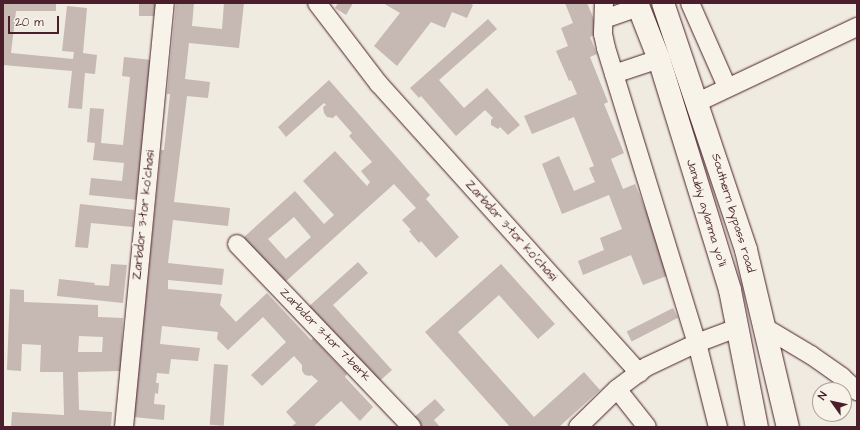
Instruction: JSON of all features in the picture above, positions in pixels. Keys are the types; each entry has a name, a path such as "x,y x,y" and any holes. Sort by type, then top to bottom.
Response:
{"highway":[{"name":"Southern bypass road","path":"663,3 698,102 746,250 788,427"},
{"name":"Janubiy aylanma yoʻli","path":"637,5 658,59 730,290 757,427"}],"street":[{"name":"Zarbdor 3-tor koʼchasi","path":"124,427 165,3"},
{"name":"Zarbdor 3-tor koʼchasi","path":"317,3 379,84 639,373"},
{"path":"690,3 727,87"},
{"path":"637,5 604,11 604,41 697,343 718,427"},
{"path":"698,102 857,27"},
{"path":"614,74 658,59"},
{"name":"Zarbdor 3-tor 7-berk","path":"237,244 412,427"},
{"path":"764,327 811,354 842,377 857,392"},
{"path":"578,427 617,389 646,367 697,343 737,328"},
{"path":"617,389 647,427"}],"building":[{"path":"3,3 56,3 56,11 16,11 11,53 73,59 74,52 62,51 67,6 87,8 83,53 97,55 95,74 85,73 82,109 68,108 72,71 3,65"},
{"path":"139,3 156,3 156,16 139,16"},
{"path":"176,3 194,3 192,26 222,29 224,3 244,3 239,48 189,43 185,79 210,82 208,98 187,96 174,202 230,208 228,226 173,220 168,263 224,269 222,285 168,280 168,289 222,294 220,305 236,322 267,293 311,340 313,338 347,374 345,377 373,407 360,421 341,401 313,427 291,427 296,423 286,412 318,381 311,375 305,375 302,371 302,365 294,356 262,386 251,375 286,342 263,317 228,350 217,339 218,332 162,326 160,344 200,348 198,361 171,359 169,374 157,373 156,383 159,383 158,394 155,393 154,404 165,405 164,420 133,417 161,150 164,150 170,94 167,94"},
{"path":"338,3 353,3 346,15 335,8"},
{"path":"383,3 469,3 473,5 467,18 452,12 445,28 431,22 397,66 374,46 400,13"},
{"path":"565,3 587,3 600,33 590,37 597,54 590,57 608,102 604,104 624,153 611,159 623,189 635,184 672,274 643,285 631,255 583,275 578,261 604,250 600,238 622,229 609,195 562,214 542,164 559,156 574,191 595,182 589,168 594,166 574,117 532,134 524,116 577,94 571,80 569,81 556,51 568,46 561,28 573,23"},
{"path":"488,19 497,29 439,80 464,108 487,88 520,125 508,135 500,127 498,129 491,125 491,120 493,118 485,110 456,136 421,96 419,98 410,88"},
{"path":"124,57 152,60 138,200 89,195 91,178 122,181 124,163 93,160 95,143 87,142 90,108 104,109 101,143 123,145 130,77 122,76"},
{"path":"329,80 430,195 426,199 459,237 436,258 421,241 419,243 409,231 411,230 402,220 416,208 394,184 284,283 243,238 295,191 324,224 334,215 303,181 335,151 367,186 370,182 361,171 372,162 349,136 352,133 336,115 333,118 327,117 324,113 323,107 326,105 324,103 286,137 278,127","holes":["294,217 311,237 286,259 268,239"]},
{"path":"80,204 134,210 133,227 91,223 88,248 75,247"},
{"path":"358,262 368,273 333,305 392,370 375,385 306,309"},
{"path":"111,264 127,265 123,303 57,296 59,279 109,286"},
{"path":"501,264 555,324 538,339 499,295 458,332 534,417 584,372 600,390 559,427 510,427 425,332"},
{"path":"10,289 24,290 24,302 98,305 98,317 123,318 121,371 78,372 79,410 112,412 111,427 11,427 12,412 64,415 63,372 40,372 41,345 22,344 21,371 7,370","holes":["79,336 103,337 102,352 78,352"]},
{"path":"673,308 678,318 632,341 627,332"},
{"path":"214,364 228,365 224,426 210,425"},
{"path":"435,399 445,410 434,420 440,427 417,427 411,420"}]}
